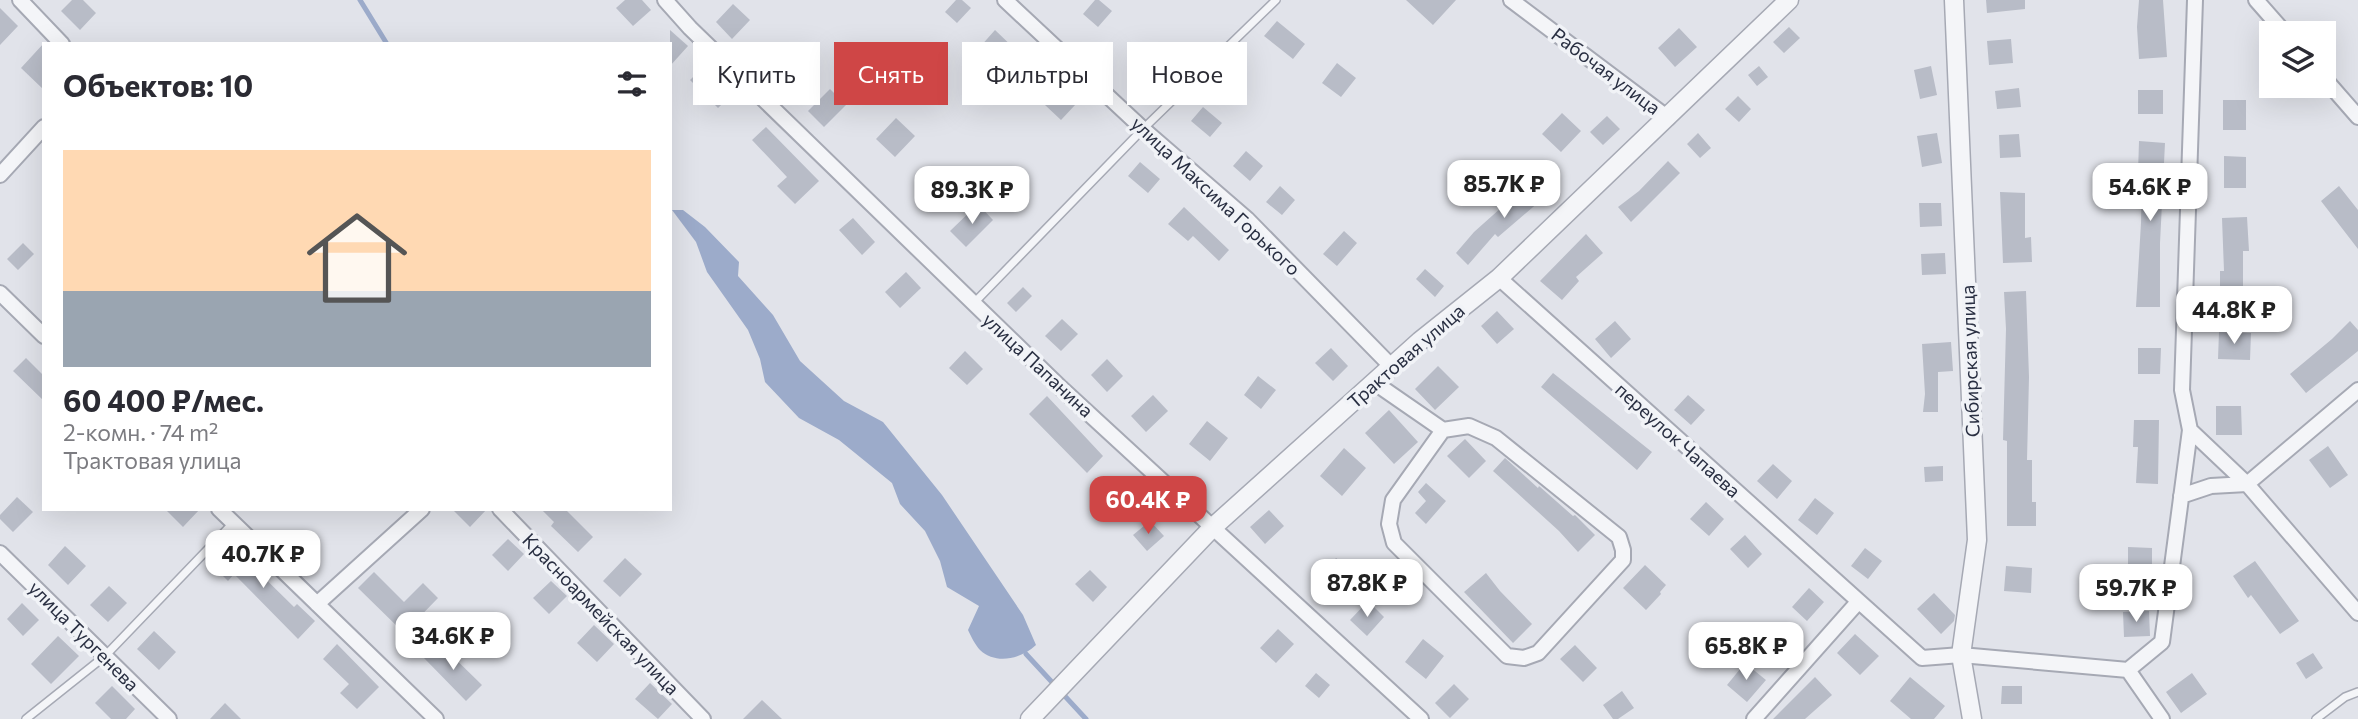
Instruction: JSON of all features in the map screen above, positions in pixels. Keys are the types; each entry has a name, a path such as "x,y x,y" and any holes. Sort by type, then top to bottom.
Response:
{"street":[{"path":"20,0 60,42"},
{"name":"улица Папанина","path":"665,0 690,28 973,304 1421,719"},
{"name":"улица Максима Горького","path":"1005,0 1143,129 1247,219 1392,367"},
{"name":"Рабочая улица","path":"1511,0 1668,118"},
{"name":"Трактовая улица","path":"1030,719 1212,528 1420,341 1499,278 1789,0"},
{"name":"Сибирская улица","path":"1954,0 1978,540 1961,655 1972,719"},
{"path":"2162,719 2128,670 2162,642 2190,430 2182,390 2195,0"},
{"path":"2256,0 2274,21"},
{"path":"2336,92 2358,117"},
{"path":"0,175 42,129"},
{"name":"переулок Чапаева","path":"1499,278 1857,602 1923,658 1961,655 2128,670"},
{"path":"0,293 42,334"},
{"path":"1375,383 1443,430 1469,426 1496,438 1619,537 1623,560 1538,653 1524,658 1507,656 1394,543 1389,524 1393,500 1443,430"},
{"path":"2181,496 2211,486 2247,484 2358,390"},
{"path":"2190,430 2247,484 2358,613"},
{"path":"221,511 436,719"},
{"path":"317,604 420,511"},
{"name":"Красноармейская улица","path":"502,511 704,719"},
{"name":"улица Тургенева","path":"0,553 169,719"},
{"path":"1754,719 1857,602"}],"lane":[{"path":"973,304 1143,129 1276,0"},
{"path":"26,719 105,656 233,523"},
{"path":"2316,719 2345,697 2358,692"}],"water":[{"path":"672,210 683,210 705,227 739,262 738,276 773,315 800,361 844,401 883,422 942,495 1023,615 1036,645 1030,650 1016,657 1001,659 986,655 978,648 968,630 979,606 947,587 940,561 925,531 900,504 892,483 839,440 799,418 765,382 760,359 748,330 707,272 696,242"}],"building":[{"path":"72,0 83,0 96,13 80,30 61,11"},
{"path":"625,0 642,0 651,10 633,26 616,8"},
{"path":"956,0 962,0 971,8 957,23 945,12"},
{"path":"1095,0 1099,0 1112,11 1098,27 1083,14"},
{"path":"1406,0 1456,0 1433,25"},
{"path":"1986,0 2025,0 2025,9 1987,13"},
{"path":"2139,0 2163,0 2167,57 2139,59"},
{"path":"733,4 750,20 732,39 716,22"},
{"path":"0,8 18,26 0,45"},
{"path":"1277,21 1305,44 1293,59 1264,36"},
{"path":"1789,27 1800,38 1784,53 1773,42"},
{"path":"1679,28 1697,47 1675,67 1658,48"},
{"path":"670,30 688,46 672,64 672,42"},
{"path":"995,30 1008,42 984,42"},
{"path":"2011,39 2013,63 1989,65 1987,41"},
{"path":"42,45 42,88 21,68"},
{"path":"1337,63 1356,78 1341,97 1322,83"},
{"path":"1759,66 1768,77 1757,86 1748,75"},
{"path":"1931,66 1937,95 1920,99 1914,70"},
{"path":"2019,88 2021,107 1997,109 1995,91"},
{"path":"830,89 834,93 834,105 846,105 824,127 808,111 814,105 820,105 820,99"},
{"path":"2138,90 2163,90 2163,114 2138,114"},
{"path":"1738,96 1751,109 1739,122 1725,109"},
{"path":"2223,100 2246,100 2246,130 2223,130"},
{"path":"1045,105 1075,105 1061,120"},
{"path":"1203,107 1222,123 1210,137 1191,121"},
{"path":"1562,113 1581,131 1561,152 1542,134"},
{"path":"1607,116 1620,129 1603,145 1590,132"},
{"path":"896,118 915,136 895,157 876,139"},
{"path":"766,127 819,181 795,204 777,186 787,177 752,140"},
{"path":"1698,133 1711,148 1700,158 1687,144"},
{"path":"1937,133 1942,163 1922,167 1917,136"},
{"path":"2019,134 2021,157 2000,158 1999,135"},
{"path":"2139,141 2165,143 2160,307 2136,307 2142,173 2138,173"},
{"path":"1246,151 1263,166 1250,181 1233,166"},
{"path":"2224,156 2246,157 2246,188 2224,188"},
{"path":"1668,161 1680,173 1631,222 1618,207 1639,191"},
{"path":"1140,162 1160,179 1148,193 1128,176"},
{"path":"1542,177 1553,190 1498,237 1495,234 1468,265 1456,253 1474,232 1502,207 1503,209"},
{"path":"1280,186 1295,200 1282,215 1266,202"},
{"path":"2339,186 2358,210 2358,249 2321,201"},
{"path":"2000,192 2025,193 2025,238 2031,237 2032,262 2003,263"},
{"path":"1919,203 1941,203 1942,226 1920,227"},
{"path":"978,204 993,220 966,247 950,231"},
{"path":"1184,207 1229,250 1219,261 1193,236 1188,241 1168,224"},
{"path":"2247,217 2249,251 2243,251 2243,306 2220,306 2220,271 2224,271 2222,218"},
{"path":"853,218 875,242 862,255 839,230"},
{"path":"1344,231 1357,243 1337,266 1323,254"},
{"path":"1586,234 1603,253 1576,277 1579,281 1562,300 1540,281"},
{"path":"23,243 34,254 18,270 7,259"},
{"path":"1945,253 1946,274 1922,275 1921,254"},
{"path":"1425,269 1444,286 1435,297 1416,279"},
{"path":"906,272 921,288 900,308 885,292"},
{"path":"1023,287 1032,296 1016,312 1007,303"},
{"path":"2026,291 2029,377 2027,460 2032,460 2032,502 2036,502 2036,526 2007,526 2007,441 2003,440 2006,329 2004,292"},
{"path":"1497,311 1514,329 1497,344 1481,326"},
{"path":"1062,319 1078,334 1061,351 1045,336"},
{"path":"1615,321 1631,339 1611,358 1595,339"},
{"path":"2350,321 2358,330 2358,351 2306,393 2290,374"},
{"path":"2219,332 2251,333 2250,360 2218,359"},
{"path":"1951,342 1953,371 1938,372 1938,412 1923,412 1925,394 1922,344"},
{"path":"1331,348 1348,366 1333,381 1315,363"},
{"path":"2138,348 2161,348 2160,374 2138,374"},
{"path":"965,351 983,369 967,385 949,368"},
{"path":"26,358 42,374 42,399 13,371"},
{"path":"1107,359 1123,376 1107,392 1091,375"},
{"path":"1438,366 1459,387 1435,410 1415,389"},
{"path":"1553,373 1652,452 1637,470 1541,387"},
{"path":"1258,376 1276,390 1261,409 1244,395"},
{"path":"1153,395 1168,411 1146,432 1131,416"},
{"path":"1688,395 1705,410 1691,425 1674,410"},
{"path":"1047,396 1103,456 1087,473 1029,414"},
{"path":"2216,406 2241,406 2242,435 2216,435"},
{"path":"1389,410 1418,442 1394,464 1365,433"},
{"path":"2134,420 2159,420 2158,484 2136,483 2138,447 2133,447"},
{"path":"1207,421 1228,438 1210,461 1189,444"},
{"path":"1465,439 1486,461 1469,478 1447,456"},
{"path":"2328,446 2348,475 2330,488 2309,460"},
{"path":"1344,448 1366,468 1342,496 1320,476"},
{"path":"1505,458 1538,488 1539,486 1575,515 1595,535 1578,552 1493,471"},
{"path":"1773,464 1792,481 1777,499 1757,481"},
{"path":"1943,466 1943,481 1925,482 1924,467"},
{"path":"1426,483 1446,501 1426,524 1415,513 1426,501 1418,492"},
{"path":"17,497 33,512 13,532 0,519 0,515"},
{"path":"1815,498 1834,513 1817,535 1798,520"},
{"path":"1706,502 1724,519 1709,536 1690,519"},
{"path":"1269,510 1284,526 1265,544 1250,527"},
{"path":"167,511 198,511 183,527"},
{"path":"454,511 485,511 470,527"},
{"path":"543,511 567,511 593,537 578,552 551,526 554,522"},
{"path":"1150,521 1164,536 1147,551 1133,535"},
{"path":"1745,535 1762,554 1748,568 1730,549"},
{"path":"508,539 524,554 508,571 492,555"},
{"path":"233,543 249,559 247,561 294,607 297,604 315,621 298,639 234,574 228,581 212,565"},
{"path":"65,546 86,566 68,585 48,565"},
{"path":"2128,547 2152,548 2152,573 2128,573"},
{"path":"1865,548 1882,561 1868,579 1851,566"},
{"path":"625,558 642,574 620,597 603,581"},
{"path":"1336,558 1357,575 1339,598 1319,581"},
{"path":"2255,561 2299,621 2280,634 2251,595 2248,598 2233,576"},
{"path":"1645,565 1666,585 1646,610 1623,588"},
{"path":"2006,566 2032,568 2031,593 2004,591"},
{"path":"1090,570 1107,587 1093,602 1075,584"},
{"path":"374,572 404,602 423,583 438,598 404,633 358,588"},
{"path":"1486,573 1532,624 1513,643 1464,592"},
{"path":"551,581 567,596 549,614 533,598"},
{"path":"109,586 127,603 108,622 90,605"},
{"path":"1809,588 1824,602 1807,621 1792,607"},
{"path":"1934,593 1955,615 1954,621 1941,634 1917,609"},
{"path":"1368,601 1384,617 1367,636 1350,620"},
{"path":"22,603 39,620 23,636 7,619"},
{"path":"2149,611 2150,636 2124,637 2123,612"},
{"path":"594,625 614,644 597,662 577,643"},
{"path":"1278,629 1294,644 1276,663 1260,648"},
{"path":"154,631 176,652 159,670 137,649"},
{"path":"1855,634 1879,656 1860,675 1837,653"},
{"path":"58,636 79,656 51,684 31,664"},
{"path":"1423,639 1444,656 1426,679 1405,662"},
{"path":"438,642 482,685 466,701 424,658"},
{"path":"337,644 379,687 357,709 340,693 349,684 323,659"},
{"path":"1575,645 1597,668 1583,682 1560,659"},
{"path":"2313,653 2323,668 2306,679 2296,663"},
{"path":"1745,663 1766,680 1747,702 1727,685"},
{"path":"1316,673 1330,685 1319,698 1305,686"},
{"path":"2192,673 2207,694 2181,713 2166,692"},
{"path":"1815,677 1832,695 1805,719 1773,719"},
{"path":"1910,677 1945,706 1934,719 1911,719 1890,701"},
{"path":"650,683 672,704 658,719 635,699"},
{"path":"1454,684 1469,699 1450,718 1435,703"},
{"path":"112,686 135,709 126,719 111,719 95,703"},
{"path":"2002,686 2022,686 2022,704 2001,704"},
{"path":"1622,691 1634,708 1618,719 1613,719 1603,705"},
{"path":"762,700 782,719 743,719"},
{"path":"225,703 241,719 210,719"}],"waterway":[{"path":"360,0 386,42"},
{"path":"1026,654 1086,719"}]}
